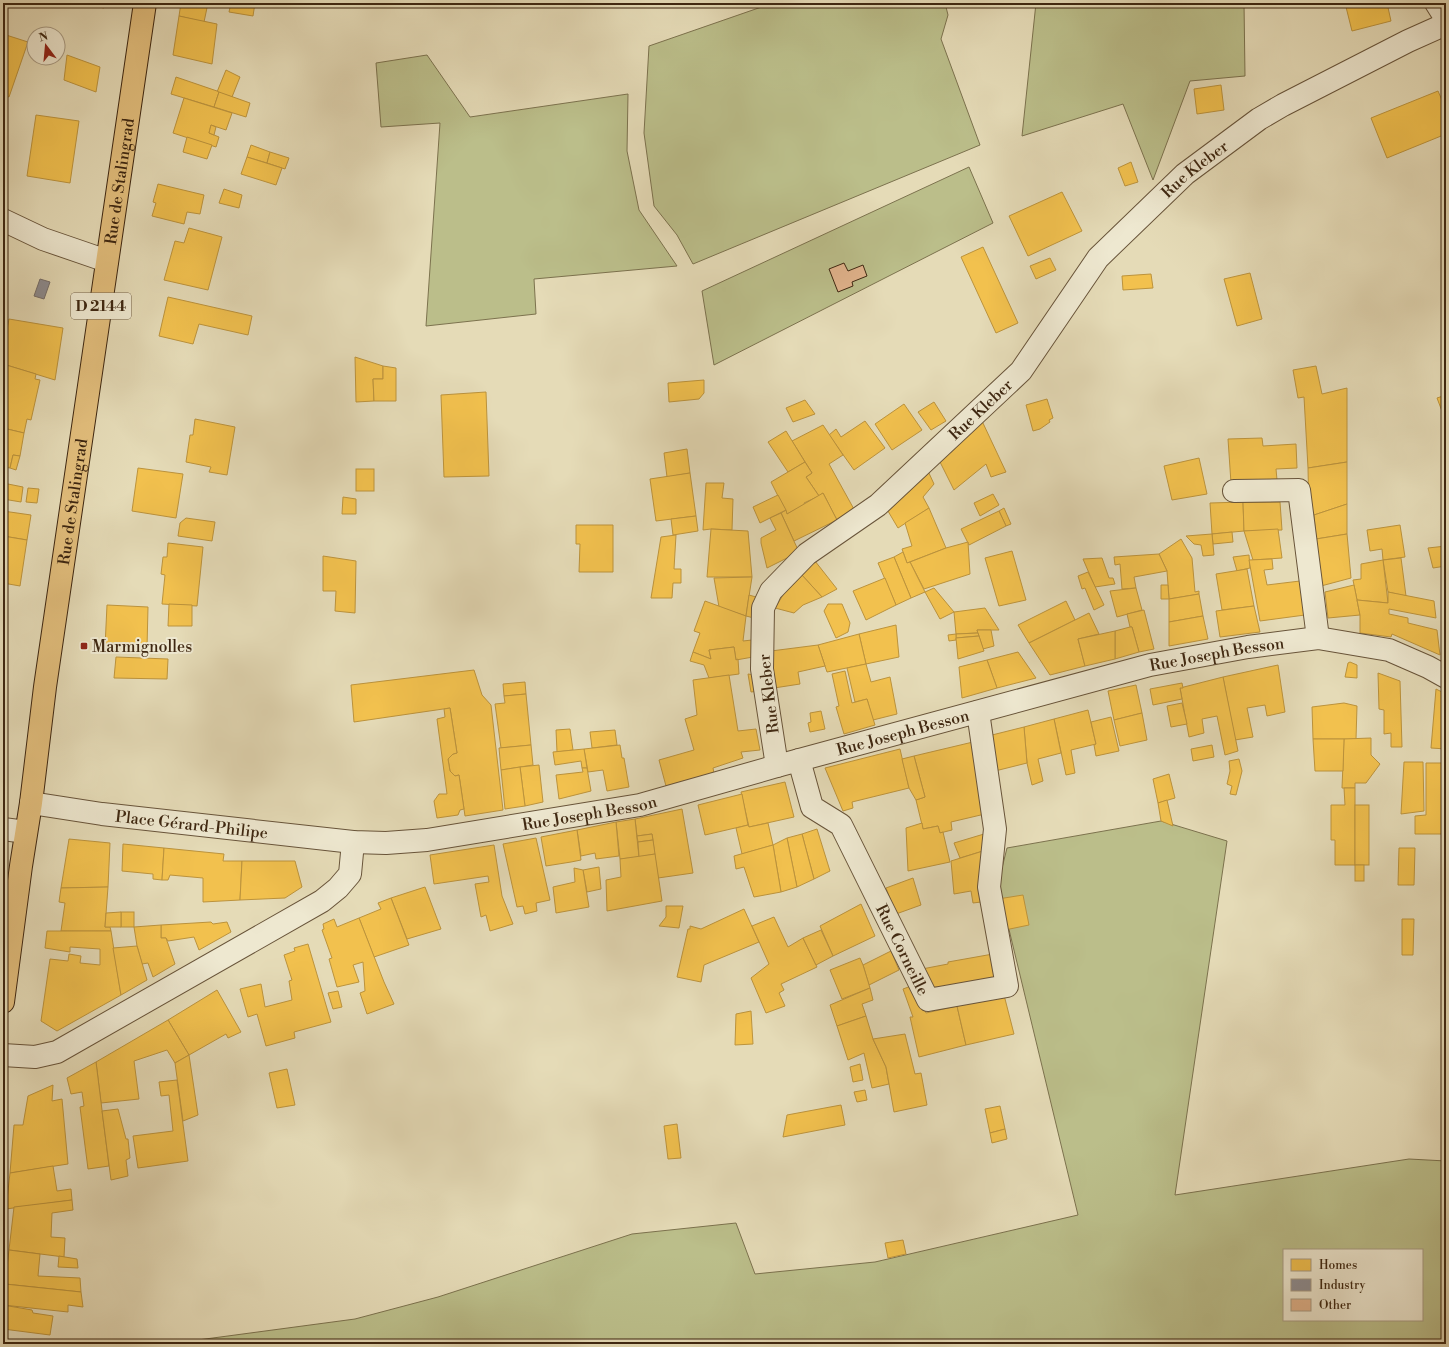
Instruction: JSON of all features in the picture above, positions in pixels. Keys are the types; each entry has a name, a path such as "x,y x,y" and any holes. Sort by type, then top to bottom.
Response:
{"main road":[{"name":"Rue de Stalingrad","path":"3,1002 31,803 45,687 145,3"}],"street":[{"path":"1436,3 1446,19"},
{"name":"Rue Kleber","path":"777,766 762,669 763,608 772,590 807,554 878,505 1021,371 1098,258 1185,174 1259,119 1303,94 1408,41 1446,24"},
{"path":"3,220 43,239 107,261"},
{"path":"1234,491 1299,490 1318,638"},
{"name":"Rue Joseph Besson","path":"353,842 386,843 427,840 640,805 777,766 1150,665 1248,647 1318,638 1389,650 1428,667 1446,677"},
{"name":"Rue Corneille","path":"799,760 812,807 841,825 928,1000 1007,986 989,887 995,829 978,712"},
{"name":"Place Gérard-Philipe","path":"31,803 102,814 353,842"},
{"path":"3,829 26,832"},
{"path":"3,1055 35,1057 57,1052 322,901 338,888 350,874 353,842"}],"green space":[{"path":"773,3 945,3 948,15 941,39 980,145 693,264 677,235 654,206 644,133 649,46"},
{"path":"1036,3 1244,3 1245,76 1190,81 1153,180 1123,104 1022,136"},
{"path":"427,55 470,117 628,94 627,151 639,210 677,266 534,279 536,314 426,326 440,123 381,127 376,63"},
{"path":"969,167 993,223 714,365 702,291"},
{"path":"1161,821 1227,841 1175,1195 1409,1159 1446,1161 1446,1344 168,1344 355,1319 438,1297 632,1234 736,1223 755,1274 875,1262 1078,1215 998,884 1007,848"}],"building: Homes":[{"path":"78,3 105,3 104,8"},
{"path":"181,3 208,3 204,22 179,16"},
{"path":"231,3 255,3 253,16 229,12"},
{"path":"1345,3 1387,3 1391,21 1352,31"},
{"path":"179,16 217,24 212,64 173,55"},
{"path":"3,34 26,41 26,48 9,97 3,95"},
{"path":"67,55 100,67 96,92 64,80"},
{"path":"226,70 240,77 232,97 217,92"},
{"path":"176,77 219,92 214,107 171,94"},
{"path":"1221,85 1224,110 1197,114 1194,89"},
{"path":"1438,91 1445,107 1442,108 1446,117 1446,134 1387,158 1371,118"},
{"path":"219,92 250,103 246,117 214,107"},
{"path":"184,98 232,113 226,130 211,125 209,133 219,137 216,147 173,133"},
{"path":"36,115 79,121 70,183 27,176"},
{"path":"211,125 216,127 214,135 209,133"},
{"path":"187,137 212,145 207,159 183,152"},
{"path":"251,145 270,152 267,163 247,157"},
{"path":"270,152 289,158 285,169 267,163"},
{"path":"247,157 282,168 276,185 241,174"},
{"path":"1131,162 1138,182 1125,186 1118,168"},
{"path":"158,184 204,195 200,214 187,212 184,224 152,216 156,203 153,202"},
{"path":"224,189 242,195 239,208 219,203"},
{"path":"1062,192 1082,231 1028,256 1009,216"},
{"path":"189,228 222,237 208,290 164,280 175,241 184,243"},
{"path":"983,247 1018,323 996,333 961,257"},
{"path":"1050,258 1056,270 1036,279 1030,266"},
{"path":"1250,273 1262,319 1237,326 1224,279"},
{"path":"1151,274 1153,288 1123,290 1122,276"},
{"path":"168,297 252,316 248,335 199,324 193,344 159,336"},
{"path":"9,319 63,328 55,380 3,364 3,351"},
{"path":"355,357 383,366 383,379 373,379 374,401 356,402"},
{"path":"3,364 36,374 35,379 40,380 31,420 27,419 24,433 3,428"},
{"path":"383,366 396,368 396,401 374,401 373,379 383,379"},
{"path":"1316,366 1322,394 1347,388 1347,462 1308,468 1304,397 1298,398 1293,370"},
{"path":"704,380 704,393 699,399 669,402 668,383"},
{"path":"486,392 489,476 444,477 441,395"},
{"path":"1446,395 1446,418 1445,419 1437,398"},
{"path":"1047,399 1053,418 1040,429 1033,431 1026,405"},
{"path":"805,400 815,414 793,422 786,408"},
{"path":"934,402 946,421 931,430 918,412"},
{"path":"904,404 922,430 892,450 875,424"},
{"path":"195,419 235,427 227,475 209,472 211,467 186,462 190,435 193,435"},
{"path":"865,421 885,448 854,470 829,435 836,429 841,437"},
{"path":"982,421 1006,472 991,477 986,464 954,490 939,460"},
{"path":"823,425 843,455 829,464 855,511 839,524 823,493 819,496 806,477 812,473 792,441"},
{"path":"3,428 24,433 20,456 13,455 10,468 3,467"},
{"path":"786,431 805,462 788,472 768,442"},
{"path":"1262,438 1263,446 1296,444 1297,468 1276,469 1277,480 1231,483 1228,439"},
{"path":"687,449 690,473 667,477 664,453"},
{"path":"13,455 20,456 16,470 10,468"},
{"path":"1199,458 1207,494 1172,500 1164,466"},
{"path":"805,462 812,473 806,477 819,496 804,503 805,505 787,514 771,482"},
{"path":"1347,462 1347,504 1314,515 1309,515 1308,468"},
{"path":"138,468 183,474 176,518 132,511"},
{"path":"356,469 374,469 374,491 356,491"},
{"path":"928,471 934,484 923,497 929,508 898,528 885,506"},
{"path":"690,473 696,516 656,521 650,479"},
{"path":"3,483 23,487 21,502 3,499"},
{"path":"706,483 724,483 722,498 733,499 732,530 703,530"},
{"path":"28,488 39,489 37,503 26,502"},
{"path":"823,493 837,520 794,541 781,513 786,510 787,514"},
{"path":"993,494 999,505 980,516 974,503"},
{"path":"778,495 786,510 760,523 753,507"},
{"path":"343,497 356,499 356,514 342,514"},
{"path":"1243,502 1244,531 1212,534 1210,503"},
{"path":"1243,502 1280,502 1282,530 1244,531"},
{"path":"1347,504 1347,534 1316,539 1314,515"},
{"path":"929,508 946,548 907,563 902,549 912,546 905,523"},
{"path":"1004,508 1011,524 1006,526 999,511"},
{"path":"3,511 31,515 27,540 3,536"},
{"path":"999,511 1006,526 969,545 961,529"},
{"path":"781,513 799,552 767,568 761,538 776,530 770,518"},
{"path":"696,516 698,531 673,535 671,519"},
{"path":"186,518 215,522 212,541 178,536 180,523"},
{"path":"576,525 613,525 613,572 579,572 580,544 576,544"},
{"path":"1400,525 1405,557 1383,560 1382,549 1370,551 1367,530"},
{"path":"711,529 748,531 752,577 707,577"},
{"path":"1278,529 1282,558 1253,560 1244,531"},
{"path":"1232,532 1233,542 1213,544 1212,534"},
{"path":"1212,534 1214,555 1203,556 1201,545 1194,544 1186,536"},
{"path":"1347,534 1351,578 1321,586 1316,539"},
{"path":"676,535 674,569 681,569 681,583 673,583 672,598 651,598 661,537"},
{"path":"3,536 27,540 20,586 3,583"},
{"path":"1181,539 1192,558 1195,592 1199,591 1199,594 1169,599 1167,571 1159,554"},
{"path":"968,542 970,574 924,589 910,562 946,548"},
{"path":"168,543 203,547 197,606 162,604 165,575 161,574 163,557 167,557"},
{"path":"1446,546 1446,566 1433,568 1428,548"},
{"path":"1012,551 1026,600 999,606 985,558"},
{"path":"903,552 907,563 910,562 925,592 911,598 894,557"},
{"path":"1159,554 1167,571 1134,577 1136,588 1122,589 1120,564 1115,565 1114,557"},
{"path":"1249,555 1250,568 1237,571 1233,557"},
{"path":"323,556 356,561 355,613 335,611 336,591 323,591"},
{"path":"894,557 911,598 896,605 878,563"},
{"path":"1102,558 1109,578 1113,578 1115,584 1095,587 1083,559"},
{"path":"1401,558 1406,596 1388,592 1383,560"},
{"path":"1272,559 1273,569 1264,570 1267,585 1300,581 1305,615 1260,621 1249,560"},
{"path":"1383,560 1388,603 1357,600 1353,580 1361,579 1361,564"},
{"path":"815,561 837,589 822,597 801,574"},
{"path":"1247,569 1254,606 1222,610 1216,574"},
{"path":"1088,572 1104,605 1094,610 1085,588 1082,589 1078,576"},
{"path":"801,574 822,597 803,605 794,613 775,608 788,587"},
{"path":"752,577 746,616 719,607 714,578"},
{"path":"885,578 896,605 866,620 853,591"},
{"path":"1161,585 1168,585 1169,599 1161,599"},
{"path":"1354,585 1360,615 1328,618 1325,592"},
{"path":"934,588 954,612 940,619 925,592"},
{"path":"1136,588 1142,610 1117,617 1110,591"},
{"path":"1388,592 1434,601 1436,618 1389,609 1389,614 1408,618 1408,623 1437,630 1440,655 1392,634 1391,637 1360,633 1360,615 1357,600 1388,603"},
{"path":"1199,594 1203,616 1169,622 1169,599"},
{"path":"749,595 756,597 754,618 746,616"},
{"path":"705,601 746,616 743,641 752,640 753,657 736,660 734,647 709,650 711,659 693,652 700,633 694,631"},
{"path":"1066,601 1075,620 1029,643 1018,625"},
{"path":"169,604 192,605 192,626 168,626"},
{"path":"828,604 842,604 850,623 848,632 836,638 824,611"},
{"path":"107,605 148,607 147,648 105,647"},
{"path":"1254,606 1260,632 1220,637 1216,611"},
{"path":"985,608 999,630 977,630 978,633 956,634 954,612"},
{"path":"1144,610 1154,649 1139,652 1127,614"},
{"path":"1089,613 1099,634 1078,639 1085,666 1050,675 1029,643"},
{"path":"1203,616 1208,639 1169,646 1169,622"},
{"path":"896,625 899,657 866,664 859,634"},
{"path":"1132,627 1139,652 1115,659 1115,631"},
{"path":"977,630 991,630 994,646 983,649"},
{"path":"1115,631 1115,659 1085,666 1078,639"},
{"path":"978,633 979,636 956,638 956,634"},
{"path":"859,634 866,664 827,672 818,645"},
{"path":"956,634 956,640 949,641 948,635"},
{"path":"979,636 984,651 958,659 956,638"},
{"path":"818,645 825,666 798,672 800,684 774,688 771,651"},
{"path":"734,647 736,660 738,659 739,674 709,678 704,665 690,661 693,652 711,659 709,650"},
{"path":"1018,652 1036,678 997,688 987,660"},
{"path":"116,657 168,659 167,679 114,678"},
{"path":"987,660 997,688 962,698 959,667"},
{"path":"1350,662 1357,665 1357,678 1345,677 1348,663"},
{"path":"866,664 871,682 890,677 897,714 873,720 867,699 855,702 847,668"},
{"path":"1278,665 1285,712 1267,716 1265,705 1247,708 1253,737 1235,740 1223,677"},
{"path":"474,670 482,695 491,705 503,810 465,816 459,775 455,776 450,771 448,759 453,754 457,753 450,708 354,722 351,685"},
{"path":"845,671 852,703 867,699 875,725 844,734 836,707 839,706 832,674"},
{"path":"1378,673 1400,681 1402,747 1391,747 1391,733 1384,734 1384,710 1379,709"},
{"path":"748,674 755,675 759,691 751,692"},
{"path":"729,675 738,731 756,729 760,750 741,752 743,758 713,768 714,773 666,786 659,760 694,750 685,719 697,715 693,680"},
{"path":"1223,677 1238,751 1225,755 1217,716 1202,719 1204,733 1189,737 1180,688"},
{"path":"525,682 526,694 504,696 503,684"},
{"path":"1182,683 1183,688 1180,688 1182,699 1153,705 1150,689"},
{"path":"1136,685 1142,713 1114,720 1108,691"},
{"path":"1436,689 1446,694 1446,749 1431,748"},
{"path":"526,694 531,745 501,748 495,704 505,703 504,696"},
{"path":"1182,703 1187,724 1171,727 1167,706"},
{"path":"1344,703 1357,706 1356,739 1313,739 1312,707"},
{"path":"450,708 457,753 453,754 448,759 450,771 455,776 459,775 464,809 460,810 458,815 437,818 434,801 439,794 447,794 437,719 445,717 444,709"},
{"path":"1088,710 1096,744 1071,750 1075,773 1066,775 1054,719"},
{"path":"821,711 825,729 810,732 808,723 811,722 810,713"},
{"path":"1142,713 1147,740 1120,746 1114,720"},
{"path":"1111,717 1119,751 1096,756 1094,745 1096,744 1091,722"},
{"path":"1054,719 1061,753 1038,759 1043,781 1032,785 1027,763 1024,727"},
{"path":"1024,727 1027,763 995,771 992,735"},
{"path":"570,729 573,750 557,752 556,730"},
{"path":"615,730 617,745 592,748 590,732"},
{"path":"1371,738 1371,755 1380,764 1366,783 1355,783 1355,788 1342,788 1344,739"},
{"path":"1313,739 1344,739 1343,771 1315,771"},
{"path":"973,742 985,814 951,822 952,830 940,833 938,826 923,829 916,800 925,797 914,756"},
{"path":"531,745 533,765 501,770 499,748"},
{"path":"620,745 629,787 607,791 603,770 588,772 584,749"},
{"path":"1212,745 1214,757 1193,761 1191,749"},
{"path":"584,749 587,768 582,768 581,761 555,765 553,752"},
{"path":"900,749 909,788 852,802 853,808 843,811 825,768"},
{"path":"914,756 925,797 916,800 909,788 902,759"},
{"path":"1239,759 1242,771 1236,795 1230,794 1232,786 1227,784 1230,771 1229,761"},
{"path":"1404,762 1423,762 1424,811 1401,814"},
{"path":"1426,763 1446,763 1446,834 1415,834 1415,816 1426,815"},
{"path":"539,765 543,802 525,806 520,767"},
{"path":"520,767 525,806 505,809 501,770"},
{"path":"582,768 587,768 591,791 559,799 556,775 583,772"},
{"path":"1169,774 1175,798 1158,803 1153,779"},
{"path":"785,782 794,817 749,827 741,792"},
{"path":"1344,788 1355,788 1355,865 1335,865 1335,840 1331,840 1331,805 1345,805"},
{"path":"742,794 748,825 705,835 698,805"},
{"path":"1167,800 1173,826 1161,821 1158,803"},
{"path":"1355,805 1369,805 1369,865 1355,865"},
{"path":"682,809 693,873 658,878 652,834 637,836 635,819"},
{"path":"635,819 639,857 620,859 616,822"},
{"path":"616,822 619,856 596,859 595,853 581,856 577,830"},
{"path":"768,823 773,845 742,854 736,828"},
{"path":"922,823 923,829 938,826 940,833 943,832 950,862 908,871 906,828"},
{"path":"817,829 830,871 814,879 802,834"},
{"path":"577,830 581,860 546,866 541,837"},
{"path":"652,834 653,840 638,842 637,836"},
{"path":"802,834 814,879 797,887 787,838"},
{"path":"984,834 983,851 960,858 954,843"},
{"path":"536,838 550,900 536,903 537,911 525,914 523,906 517,907 503,844"},
{"path":"787,838 797,887 781,892 773,845"},
{"path":"69,839 110,843 108,887 61,888"},
{"path":"653,840 655,854 639,857 638,842"},
{"path":"123,844 164,848 162,880 153,879 153,874 122,871"},
{"path":"494,845 502,896 513,924 490,931 486,915 481,917 475,884 489,882 488,876 434,884 430,855"},
{"path":"773,845 781,892 754,897 744,867 736,869 734,856"},
{"path":"164,848 224,854 223,861 242,861 240,900 203,902 203,878 170,875 168,880 162,880"},
{"path":"1399,848 1415,848 1414,885 1398,885"},
{"path":"983,851 981,902 973,903 971,891 954,894 951,861"},
{"path":"655,854 662,901 607,911 606,880 621,877 620,859"},
{"path":"242,861 295,861 302,887 285,898 240,900"},
{"path":"1355,865 1364,865 1364,881 1355,881"},
{"path":"599,867 601,889 587,892 583,870"},
{"path":"574,868 583,870 589,907 556,913 553,887 575,882"},
{"path":"913,878 921,905 896,914 886,888"},
{"path":"108,887 105,927 110,927 111,931 61,931 65,903 59,902 61,888"},
{"path":"425,887 441,929 407,939 391,898"},
{"path":"1023,895 1029,925 1005,930 998,899"},
{"path":"391,898 409,945 374,957 359,918 381,909 378,903"},
{"path":"861,904 875,936 833,956 820,926"},
{"path":"666,906 683,906 679,928 659,926 666,917"},
{"path":"744,909 759,942 704,965 701,982 677,977 690,926 701,929"},
{"path":"121,912 134,912 134,927 121,927"},
{"path":"121,912 121,927 105,927 106,913"},
{"path":"774,917 788,947 803,938 817,967 781,984 784,990 779,993 785,1006 766,1013 751,978 769,964 752,926"},
{"path":"359,918 394,1004 367,1014 360,993 365,991 363,962 353,965 359,982 337,987 329,959 332,958 322,930 324,929 323,924 334,919 337,927"},
{"path":"1402,919 1414,919 1413,955 1402,955"},
{"path":"211,922 213,924 227,922 231,932 199,950 194,937 168,941 166,938 161,938 161,925"},
{"path":"161,925 161,938 166,938 175,964 153,977 148,963 142,964 134,927"},
{"path":"821,930 833,956 816,965 803,938"},
{"path":"47,931 111,931 121,995 57,1031 41,1021 50,959 68,961 69,954 81,956 80,963 100,965 100,949 70,947 70,952 45,948"},
{"path":"308,944 331,1022 294,1032 295,1038 266,1046 257,1014 248,1017 240,989 261,984 265,1007 292,1000 289,981 292,980 284,955 295,951 294,948"},
{"path":"137,946 147,980 121,995 113,948"},
{"path":"891,951 899,970 869,985 863,965"},
{"path":"993,954 999,982 975,987 934,987 928,982 922,969 948,964 948,962"},
{"path":"860,958 870,988 842,999 830,970"},
{"path":"914,985 926,1013 957,1006 966,1045 919,1057 910,1017 913,1017 903,989"},
{"path":"870,988 873,1000 862,1004 866,1016 837,1026 830,1005"},
{"path":"217,990 241,1032 228,1038 226,1034 189,1055 168,1020"},
{"path":"338,991 342,1007 333,1009 328,993"},
{"path":"1004,995 1014,1034 966,1045 957,1006"},
{"path":"751,1011 753,1044 735,1045 736,1014"},
{"path":"866,1016 873,1039 886,1067 889,1084 872,1088 864,1053 848,1060 837,1026"},
{"path":"168,1020 189,1055 175,1063 167,1050 134,1061 139,1099 101,1103 96,1062"},
{"path":"905,1034 915,1074 921,1073 927,1105 894,1112 886,1067 873,1039"},
{"path":"189,1055 198,1115 183,1121 175,1063"},
{"path":"96,1062 109,1166 88,1169 80,1107 84,1106 82,1092 71,1094 67,1078"},
{"path":"860,1064 863,1080 853,1082 850,1067"},
{"path":"287,1069 295,1105 277,1108 269,1073"},
{"path":"177,1080 188,1161 138,1168 133,1136 173,1131 169,1095 161,1096 159,1082"},
{"path":"53,1085 52,1101 62,1099 68,1164 10,1173 14,1125 23,1125 28,1096"},
{"path":"865,1090 867,1100 857,1102 854,1092"},
{"path":"841,1105 845,1125 783,1137 787,1115"},
{"path":"1000,1106 1005,1129 990,1133 985,1109"},
{"path":"118,1109 126,1139 128,1139 130,1158 126,1160 128,1176 111,1180 102,1111"},
{"path":"677,1124 681,1158 668,1159 664,1126"},
{"path":"1005,1129 1007,1139 992,1143 990,1133"},
{"path":"53,1166 57,1191 71,1189 72,1200 6,1209 10,1173"},
{"path":"72,1200 73,1210 52,1213 51,1237 65,1238 64,1257 9,1250 14,1207"},
{"path":"903,1240 906,1254 888,1258 885,1243"},
{"path":"9,1250 40,1254 38,1276 80,1278 81,1292 5,1284"},
{"path":"59,1256 77,1259 78,1268 58,1267"},
{"path":"5,1284 81,1292 83,1307 68,1305 68,1312 3,1305"},
{"path":"3,1305 32,1310 33,1313 53,1316 50,1335 3,1329"},
{"path":"3,1339 8,1340 8,1342 28,1344 3,1344"}],"building: Industry":[{"path":"40,279 50,282 44,299 34,296"}],"building: Other":[{"path":"844,263 848,271 863,265 867,276 852,282 853,286 838,292 829,269"}],"place":[{"name":"Marmignolles","path":"84,646"}]}
